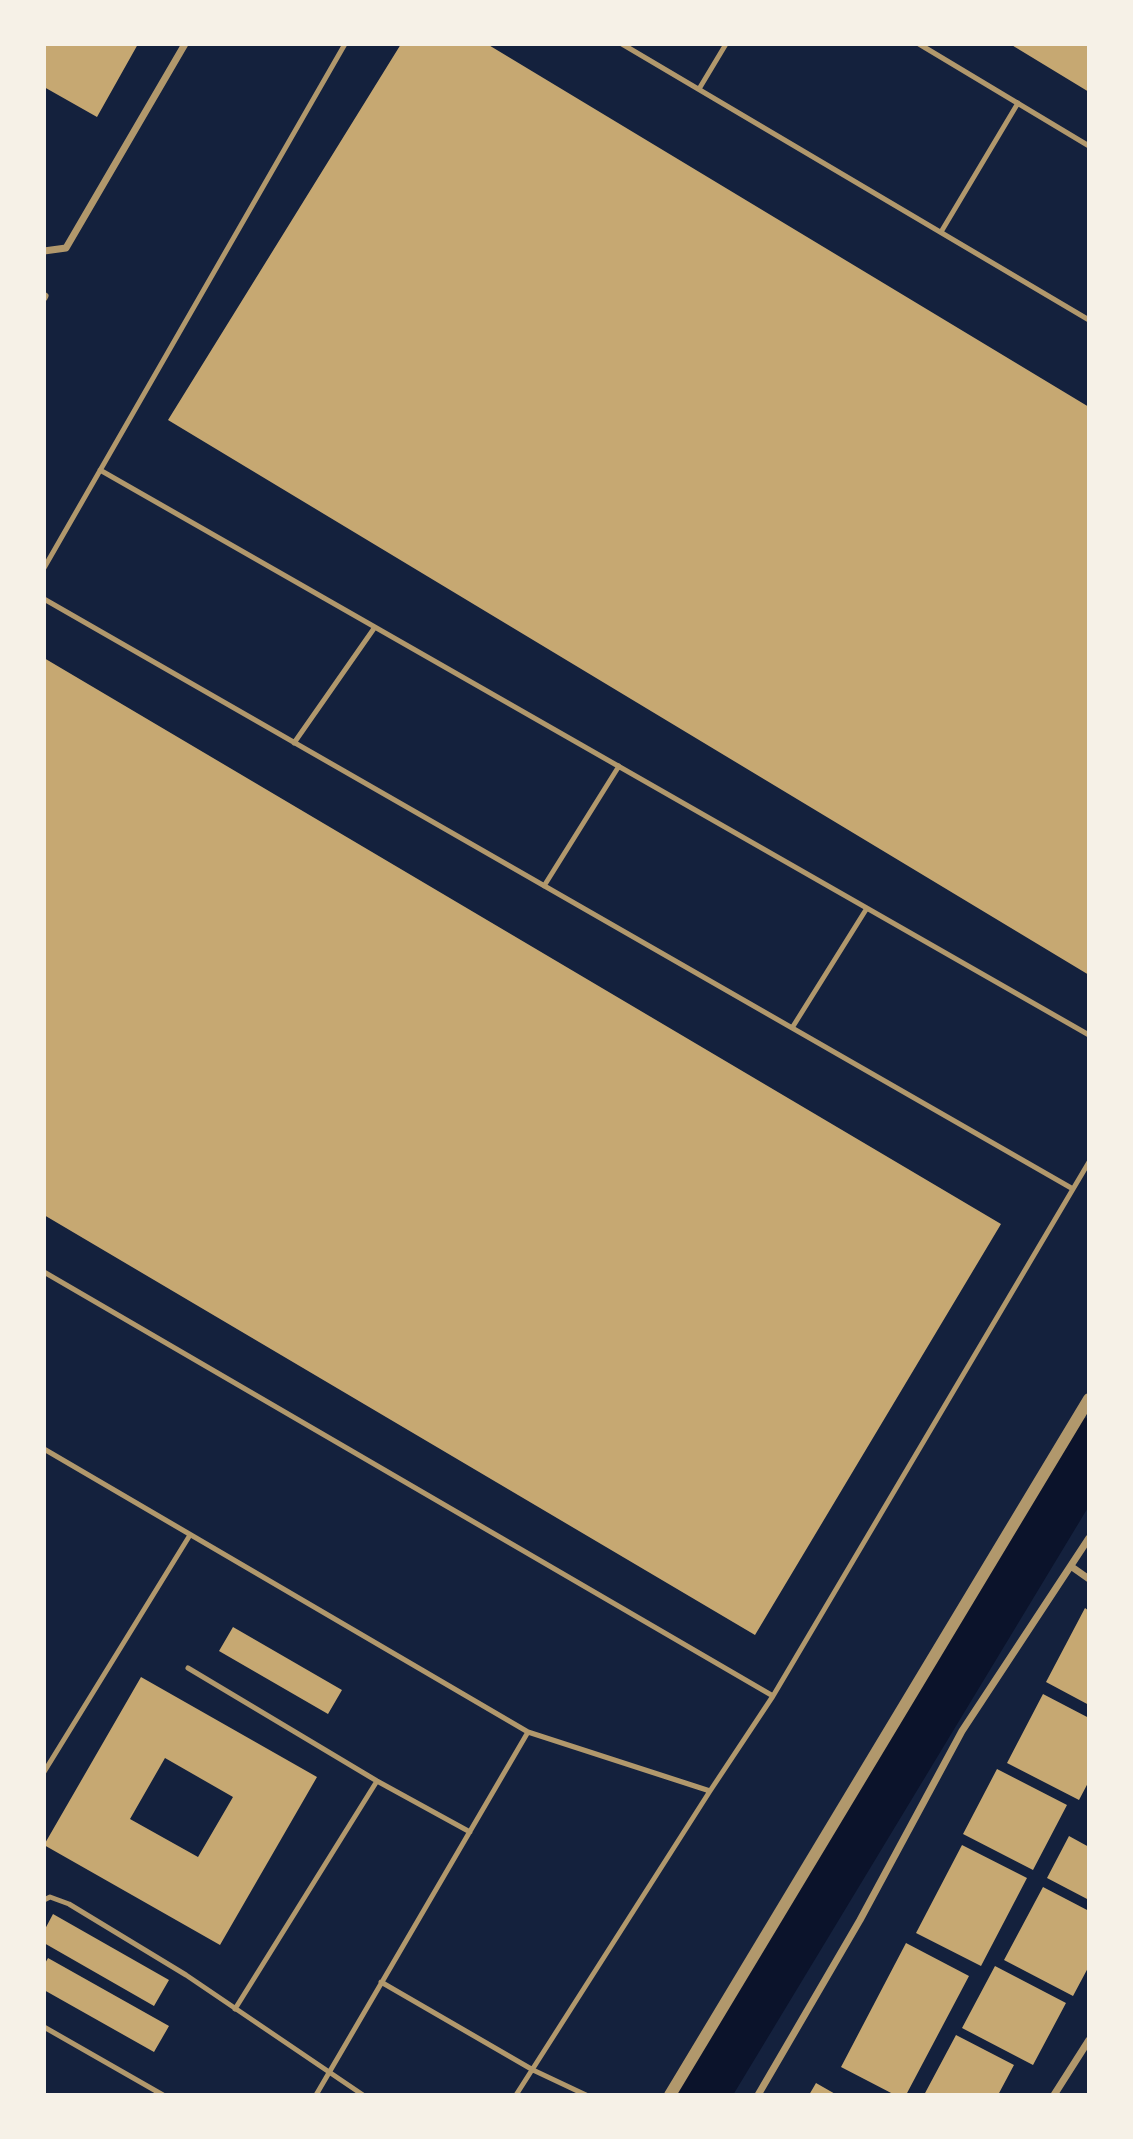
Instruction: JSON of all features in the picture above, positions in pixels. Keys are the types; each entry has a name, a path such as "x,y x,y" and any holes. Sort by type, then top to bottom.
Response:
{"street":[{"path":"44,251 66,248 185,44"},
{"path":"670,2095 1089,1399"},
{"path":"758,2095 860,1920 962,1731 1089,1538"},
{"path":"1072,1567 1089,1579"},
{"path":"1054,2095 1089,2040"}],"lane":[{"path":"44,568 345,44"},
{"path":"622,44 1089,320"},
{"path":"699,89 726,44"},
{"path":"919,44 1089,145"},
{"path":"941,232 1018,103"},
{"path":"100,470 1089,1035"},
{"path":"44,599 1073,1189"},
{"path":"294,743 375,627"},
{"path":"544,886 619,766"},
{"path":"792,1028 867,908"},
{"path":"516,2095 709,1790 774,1696 916,1451 1089,1162"},
{"path":"44,1272 774,1696"},
{"path":"44,1449 528,1732 709,1790"},
{"path":"44,1772 190,1535"},
{"path":"188,1668 470,1832"},
{"path":"316,2095 528,1732"},
{"path":"235,2009 377,1780"},
{"path":"44,1900 50,1897 69,1904 235,2009 363,2095"},
{"path":"381,1982 533,2070 586,2095"},
{"path":"44,2027 163,2095"}],"building":[{"path":"44,44 138,44 97,117 44,87"},
{"path":"401,44 487,44 1089,407 1089,975 168,420"},
{"path":"1010,44 1089,44 1089,92"},
{"path":"44,658 1001,1224 755,1635 44,1215"},
{"path":"1085,1608 1089,1611 1089,1705 1046,1682"},
{"path":"233,1627 342,1690 328,1714 219,1651"},
{"path":"141,1677 317,1777 220,1945 44,1845","holes":["165,1758 233,1797 198,1857 130,1819"]},
{"path":"1043,1694 1089,1718 1089,1781 1079,1800 1007,1763"},
{"path":"997,1769 1067,1805 1033,1870 963,1834"},
{"path":"1069,1836 1089,1847 1089,1900 1047,1878"},
{"path":"962,1845 1027,1878 981,1966 916,1933"},
{"path":"1043,1887 1089,1911 1089,1966 1073,1996 1004,1960"},
{"path":"53,1914 169,1980 154,2006 44,1943 44,1931"},
{"path":"906,1943 969,1976 906,2095 895,2095 841,2067"},
{"path":"48,1958 169,2026 154,2052 44,1990 44,1965"},
{"path":"995,1966 1066,2003 1033,2065 962,2028"},
{"path":"956,2035 1014,2065 998,2095 924,2095"},
{"path":"816,2083 837,2095 809,2095"}],"waterway":[{"path":"698,2095 1089,1448"}]}
